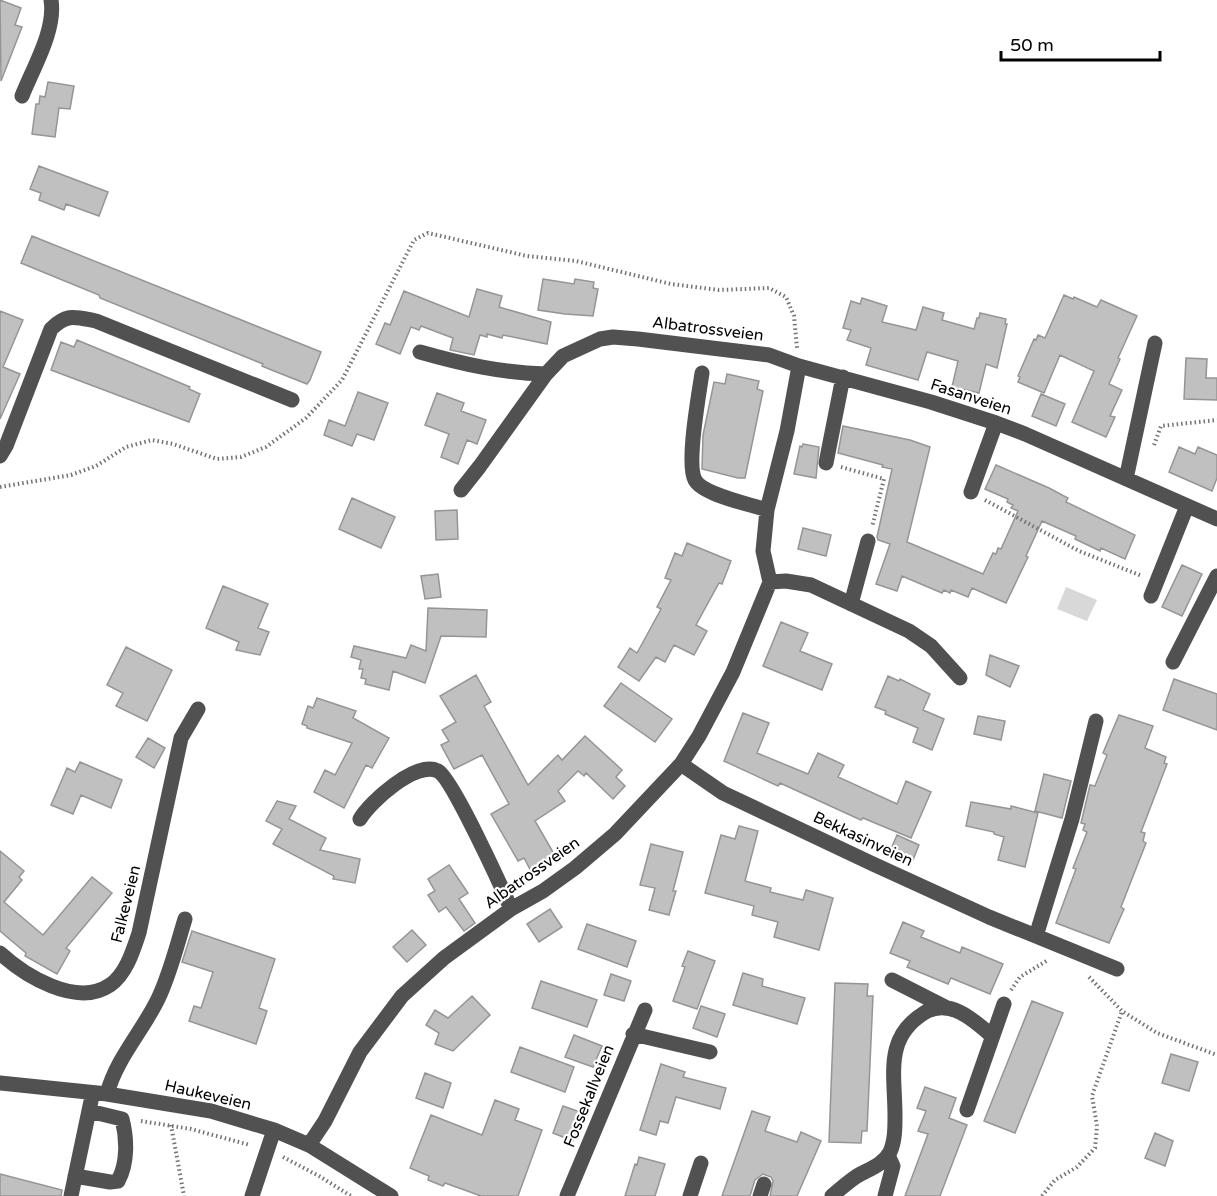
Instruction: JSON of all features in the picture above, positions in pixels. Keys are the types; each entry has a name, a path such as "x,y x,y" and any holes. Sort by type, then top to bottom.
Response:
{"street":[{"path":"22,96 48,31 51,0"},
{"path":"0,456 6,446 51,329 60,320 73,316 96,321 292,400"},
{"name":"Albatrossveien","path":"461,490 546,374 563,356 600,339 613,337 638,339 769,355 799,366"},
{"path":"1126,479 1155,343"},
{"path":"420,352 458,363 514,373 546,374"},
{"path":"799,366 787,431 767,510 763,551 770,582 786,581 811,585 920,637 960,678"},
{"name":"Fasanveien","path":"799,366 996,423 1217,519"},
{"path":"702,374 691,464 695,480 706,489 720,495 767,510"},
{"path":"826,463 843,377"},
{"path":"971,492 996,423"},
{"path":"1153,589 1186,506"},
{"path":"851,604 868,541"},
{"path":"1173,662 1217,576"},
{"name":"Albatrossveien","path":"309,1145 325,1121 360,1052 402,996 444,958 511,909 543,891 583,861 615,834 681,764 699,736 733,672 770,582"},
{"name":"Falkeveien","path":"0,953 16,967 44,984 75,992 93,991 109,986 120,974 131,958 139,933 181,738 198,709"},
{"path":"1036,936 1072,819 1096,721"},
{"name":"Bekkasinveien","path":"681,764 723,793 894,874 988,917 1117,969"},
{"path":"360,819 384,792 418,771 431,769 441,772 496,873 511,909"},
{"path":"71,1196 89,1111 115,1068 143,1029 159,997 185,919"},
{"path":"892,980 969,1017 992,1035"},
{"path":"967,1110 1004,1004"},
{"path":"832,1196 857,1176 883,1161 888,1155 895,1133 896,1045 899,1036 917,1017 929,1009 945,1007"},
{"name":"Fossekallveien","path":"567,1196 645,1010"},
{"path":"633,1034 710,1052"},
{"name":"Haukeveien","path":"0,1083 100,1093 211,1112 274,1130 309,1145 391,1196"},
{"path":"75,1176 110,1182 118,1180 121,1174 126,1136 122,1119 89,1111"},
{"path":"252,1196 274,1130"},
{"path":"885,1196 893,1166 888,1155"},
{"path":"690,1196 700,1163"}],"path":[{"path":"1152,454 1161,426 1217,420"},
{"path":"826,463 884,479 868,541"},
{"path":"971,492 1042,530 1055,540 1153,589"},
{"path":"1004,1004 1020,977 1047,961 1056,944"},
{"path":"1081,969 1122,1011 1157,1033 1217,1055"},
{"path":"1042,1196 1054,1180 1077,1167 1095,1148 1097,1126 1092,1096 1122,1011"},
{"path":"122,1119 171,1125 236,1140 266,1151 319,1176 351,1196"},
{"path":"171,1125 184,1196"}],"shaded area":[{"path":"1066,587 1097,600 1087,621 1057,609"}],"building":[{"path":"0,0 21,8 15,25 22,27 1,81"},
{"path":"48,82 74,86 70,109 59,108 55,137 32,134 36,104 39,104 40,96 45,97"},
{"path":"39,166 108,192 99,216 66,204 64,210 39,200 41,193 30,189"},
{"path":"32,236 321,352 310,380 307,384 274,371 262,366 263,364 100,298 99,295 21,263"},
{"path":"543,279 574,284 575,279 594,282 593,288 598,289 593,316 538,310"},
{"path":"477,289 502,296 499,307 551,322 547,344 503,335 502,338 487,334 487,337 480,335 474,355 450,350 453,338 421,326 419,330 411,327 400,354 376,344 385,323 390,325 404,291 469,317"},
{"path":"1064,295 1097,307 1101,300 1137,316 1109,384 1122,390 1110,416 1115,417 1106,437 1072,422 1094,371 1060,355 1044,393 1018,382 1020,377 1018,376 1034,339 1036,340 1038,335 1045,338"},
{"path":"862,298 887,306 882,322 916,330 923,307 944,313 942,320 974,329 980,313 1006,319 1005,324 1007,324 997,368 986,364 979,393 952,387 958,361 927,352 918,380 866,365 871,348 847,340 851,330 843,328 851,301 860,304"},
{"path":"0,311 23,320 3,367 20,374 0,419"},
{"path":"77,340 190,387 189,389 200,394 189,422 51,370 61,342 74,347"},
{"path":"1186,358 1207,359 1206,378 1217,378 1217,400 1184,399"},
{"path":"727,374 759,381 757,389 763,391 745,478 702,469 703,435 714,382 725,384"},
{"path":"358,392 388,403 374,440 357,434 352,446 324,435 329,420 345,426"},
{"path":"437,393 464,403 461,411 486,420 477,444 467,440 458,464 441,457 449,434 425,425"},
{"path":"1041,394 1065,404 1056,426 1032,416"},
{"path":"843,426 910,440 930,447 907,542 983,574 993,553 996,554 998,548 1001,549 1018,511 1011,508 1013,505 1007,502 1008,499 985,489 996,465 1049,488 1068,498 1066,502 1135,535 1125,559 1101,548 1100,551 1075,539 1076,536 1042,521 1006,603 972,588 968,597 951,590 950,593 944,590 942,593 902,576 897,591 876,584 890,544 878,540 877,537 892,469 838,453"},
{"path":"803,444 819,447 816,478 794,474 800,446 802,447"},
{"path":"1179,447 1195,454 1198,447 1217,455 1217,478 1212,491 1169,472"},
{"path":"352,498 395,517 381,548 339,529"},
{"path":"457,510 458,539 436,540 435,511"},
{"path":"803,528 831,535 826,556 798,549"},
{"path":"687,543 731,561 722,584 719,583 696,625 707,631 694,655 674,645 665,662 656,657 639,681 618,667 630,648 637,653 661,609 657,607 671,580 665,578 675,553 682,556"},
{"path":"1182,565 1202,574 1182,616 1162,607"},
{"path":"438,574 441,597 425,599 421,576"},
{"path":"223,586 268,604 258,628 269,632 260,655 236,650 239,642 206,628"},
{"path":"428,608 487,610 486,637 441,636 425,683 393,671 389,690 365,684 366,679 361,678 363,669 359,669 361,660 351,657 354,646 406,658 411,645 426,651"},
{"path":"781,622 808,633 800,651 832,664 822,690 763,666"},
{"path":"126,647 172,670 147,721 116,706 123,693 107,685"},
{"path":"990,655 1019,666 1010,687 986,675"},
{"path":"476,675 491,702 484,706 528,785 558,755 562,760 585,736 622,770 616,777 625,786 613,799 586,773 584,776 578,771 558,791 565,801 535,821 557,859 532,873 524,858 518,861 491,814 509,804 482,755 454,769 441,745 449,741 442,730 456,722 440,696"},
{"path":"888,676 899,681 900,679 930,694 923,710 944,719 932,750 913,742 918,728 885,714 886,711 875,707"},
{"path":"1174,679 1217,694 1217,730 1163,710"},
{"path":"621,683 672,719 655,742 604,706"},
{"path":"317,698 356,711 353,718 389,738 372,768 366,765 344,808 314,792 325,770 335,775 352,743 307,728 302,724 308,706 313,708"},
{"path":"743,713 769,723 757,753 808,774 818,753 844,765 838,777 897,804 906,781 931,792 911,838 863,818 861,820 780,783 778,786 724,761"},
{"path":"1119,715 1153,726 1145,748 1166,757 1164,763 1167,764 1141,832 1145,833 1143,841 1146,843 1121,907 1124,909 1109,943 1056,923 1087,832 1083,830 1085,824 1081,823 1090,785 1095,786 1107,755 1103,753"},
{"path":"978,716 1005,721 1001,740 974,734"},
{"path":"148,738 165,748 154,768 136,757"},
{"path":"80,762 122,780 111,808 81,795 73,814 51,805 67,768 75,772"},
{"path":"1044,774 1071,781 1062,818 1035,811"},
{"path":"277,801 296,806 289,819 326,838 320,850 360,859 355,883 333,879 334,876 273,844 282,829 266,821"},
{"path":"971,802 1011,809 1011,806 1038,813 1025,867 998,860 1004,837 994,832 966,826"},
{"path":"739,826 758,831 745,881 771,888 770,892 803,900 806,890 833,898 819,950 774,937 778,922 752,915 754,906 705,893 721,835 735,839"},
{"path":"897,835 919,845 913,860 890,851"},
{"path":"651,844 683,852 669,915 649,910 655,888 640,885"},
{"path":"0,851 24,871 19,877 22,880 4,902 43,935 92,877 112,893 66,948 70,951 57,974 25,956 26,953 0,931"},
{"path":"449,865 468,893 459,899 475,923 464,931 446,907 439,912 428,895 435,891 428,879"},
{"path":"550,909 562,927 539,942 527,924"},
{"path":"903,922 924,931 921,937 960,953 962,947 1003,964 990,994 951,978 948,984 907,967 910,961 890,953"},
{"path":"587,924 636,941 627,967 578,949"},
{"path":"412,930 426,945 407,962 393,947"},
{"path":"192,931 275,959 259,1008 267,1011 256,1044 189,1021 194,1006 201,1008 213,972 182,962"},
{"path":"688,951 715,961 697,1009 673,1001"},
{"path":"743,973 763,979 762,986 805,998 797,1024 733,1005"},
{"path":"611,974 631,981 624,1001 604,995"},
{"path":"541,981 597,1000 587,1027 532,1008"},
{"path":"835,983 868,984 867,996 873,996 867,1131 862,1131 861,1143 829,1142"},
{"path":"472,996 490,1015 453,1051 435,1044 439,1033 426,1025 435,1010 448,1018"},
{"path":"1032,1001 1063,1013 1015,1133 984,1121"},
{"path":"701,1006 725,1014 717,1037 693,1028"},
{"path":"574,1035 602,1046 593,1067 565,1057"},
{"path":"520,1047 574,1067 565,1092 511,1072"},
{"path":"1171,1054 1198,1062 1189,1091 1162,1083"},
{"path":"661,1064 685,1072 683,1077 726,1088 720,1109 676,1097 668,1123 660,1121 656,1135 640,1130"},
{"path":"425,1073 451,1083 443,1108 416,1098"},
{"path":"925,1087 956,1098 949,1118 967,1125 940,1196 905,1196 928,1134 918,1131 926,1111 917,1108"},
{"path":"495,1100 519,1109 515,1120 542,1130 518,1196 481,1196 445,1183 443,1186 428,1180 429,1176 410,1168 431,1115 482,1135"},
{"path":"563,1106 583,1113 573,1141 553,1133"},
{"path":"752,1111 770,1117 765,1131 797,1142 801,1132 821,1141 797,1196 770,1196 773,1181 771,1177 763,1174 755,1180 750,1196 722,1196"},
{"path":"1155,1133 1173,1141 1165,1166 1145,1158"},
{"path":"639,1157 665,1164 655,1196 625,1196"},
{"path":"0,1174 62,1190 61,1196 0,1196"}]}
